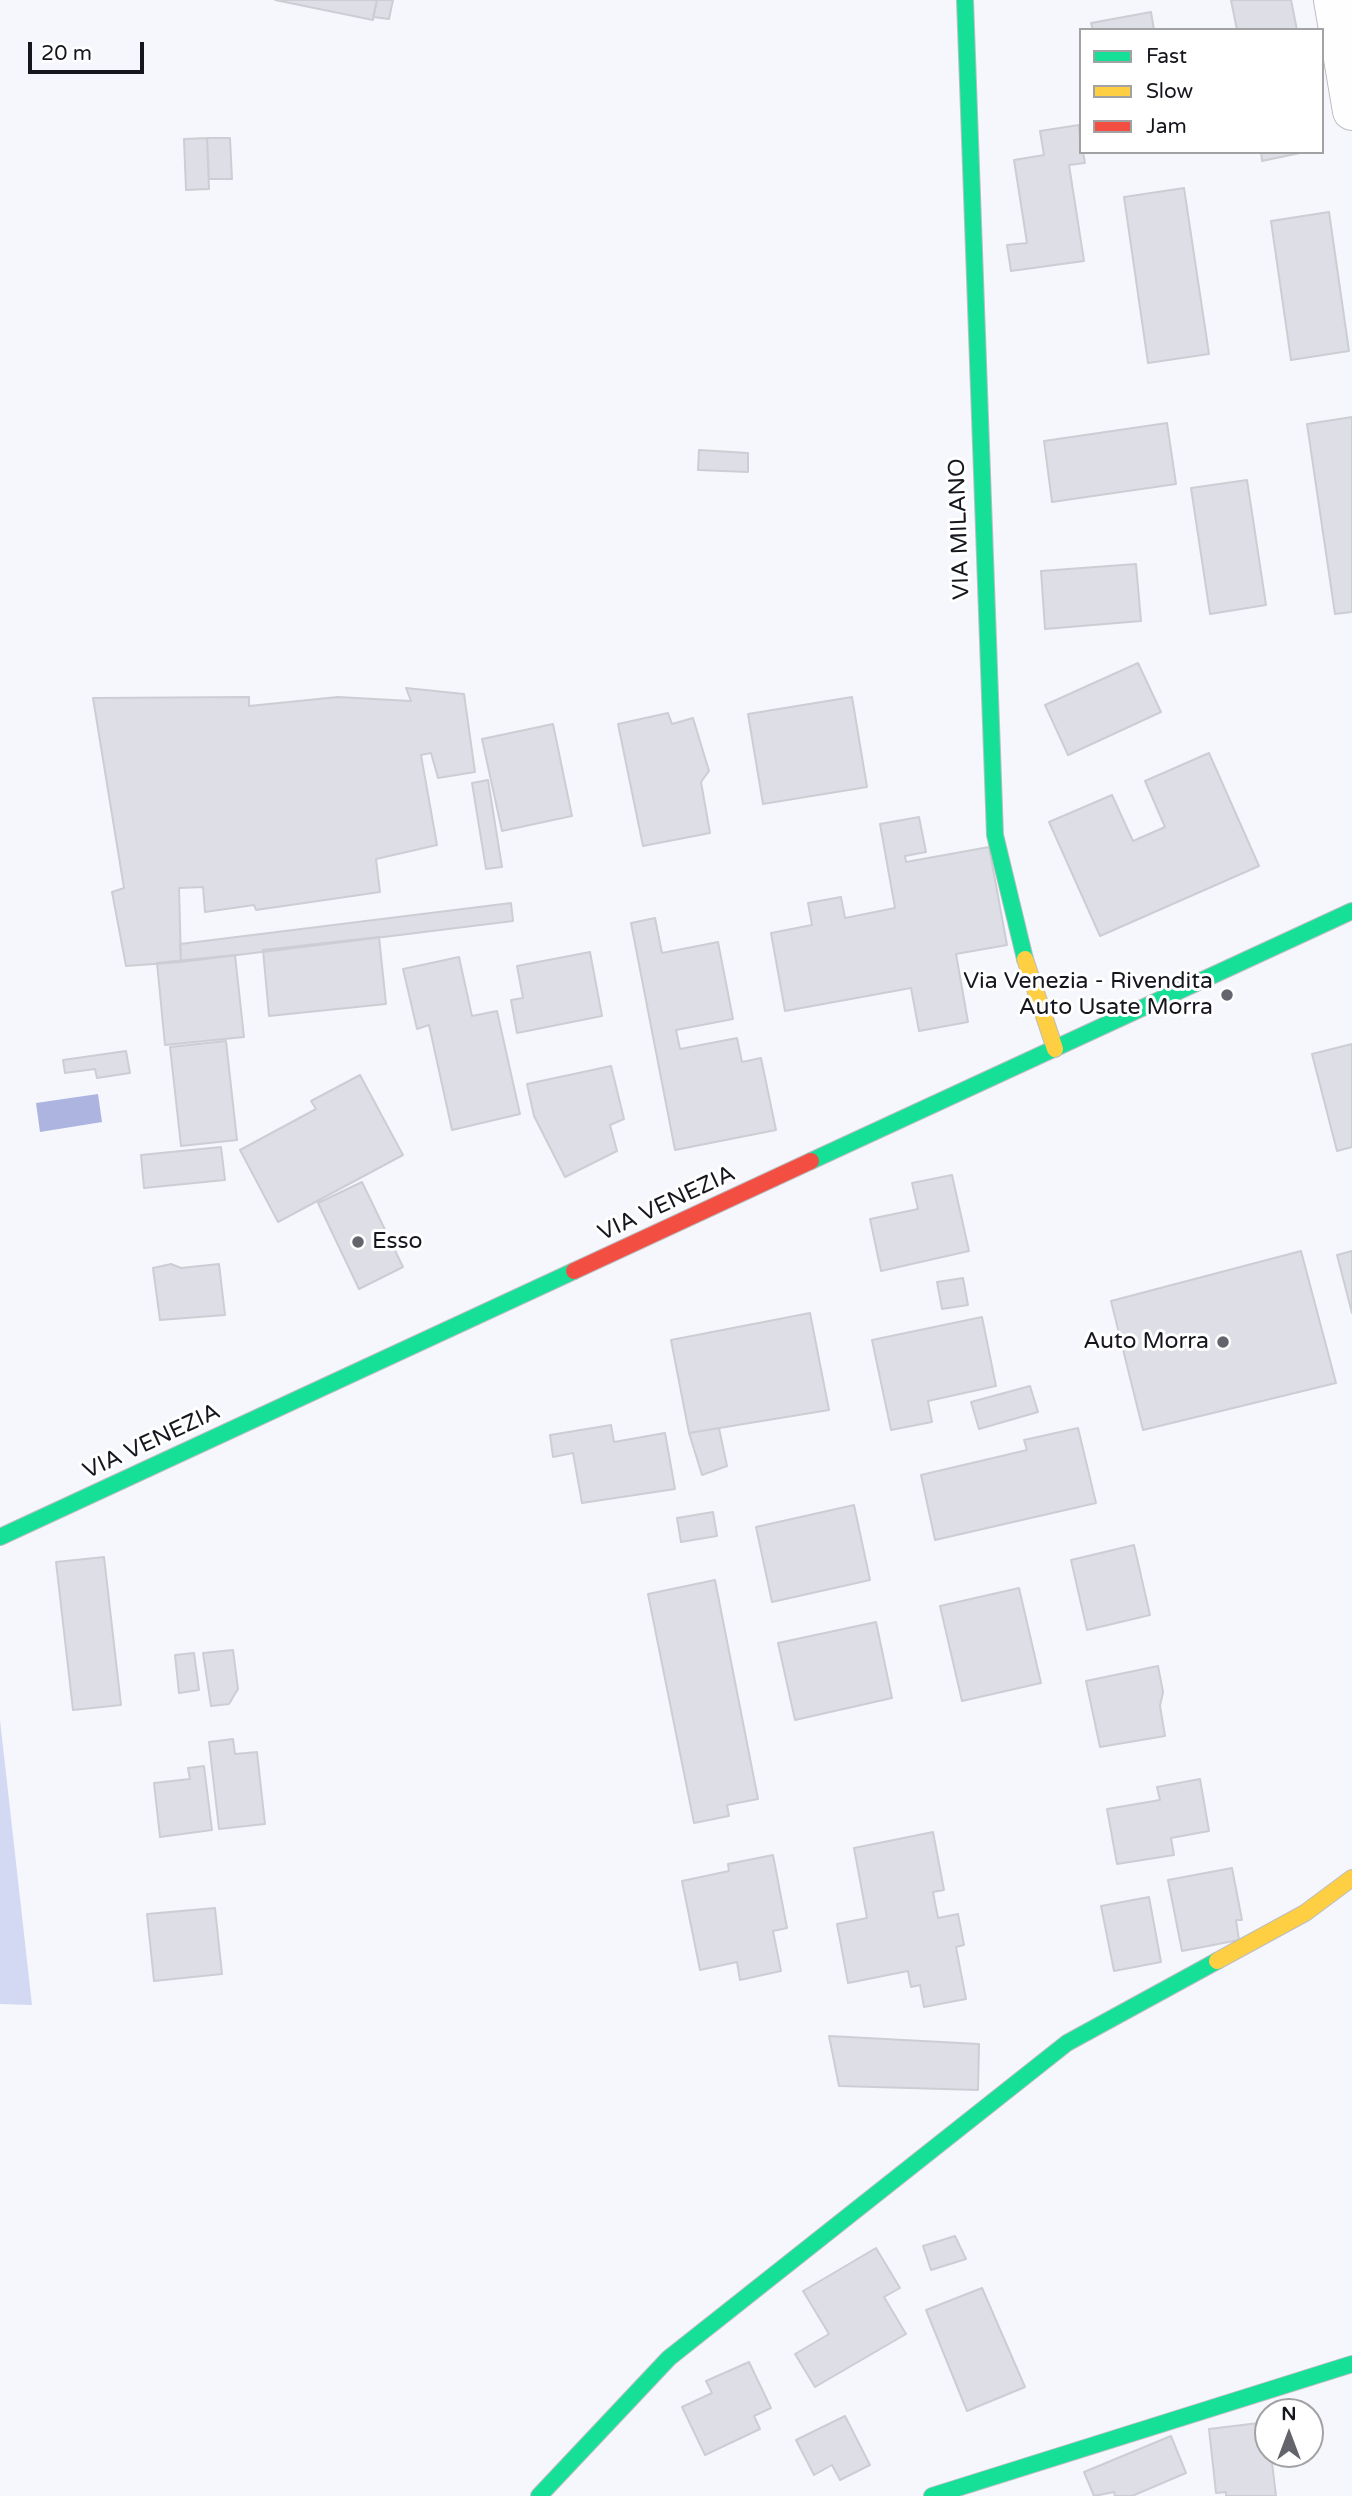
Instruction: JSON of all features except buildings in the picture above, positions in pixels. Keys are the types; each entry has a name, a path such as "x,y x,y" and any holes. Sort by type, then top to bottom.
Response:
{"street":[{"name":"VIA MILANO","path":"965,0 995,835 1020,945 1055,1049"},
{"path":"1334,0 1352,111"},
{"name":"VIA VENEZIA","path":"0,1537 1352,911"},
{"path":"540,2496 669,2358 1067,2043 1305,1913 1352,1878"},
{"path":"932,2496 1352,2364"}],"shaded area":[{"path":"0,1720 32,2005 0,2004"}],"water":[{"path":"98,1094 102,1122 40,1132 36,1103"}],"traffic: fast":[{"path":"965,0 995,835 1025,959"},
{"path":"811,1161 1352,911"},
{"path":"0,1537 574,1271"},
{"path":"539,2496 669,2358 1067,2043 1217,1961"},
{"path":"932,2496 1352,2364"}],"traffic: slow":[{"path":"1025,959 1055,1049"},
{"path":"1217,1961 1305,1913 1352,1878"}],"traffic: jam":[{"path":"574,1271 811,1161"}],"place":[{"name":"Via Venezia - Rivendita Auto Usate Morra","path":"1227,995"},
{"name":"Esso","path":"358,1242"},
{"name":"Auto Morra","path":"1223,1342"}]}
